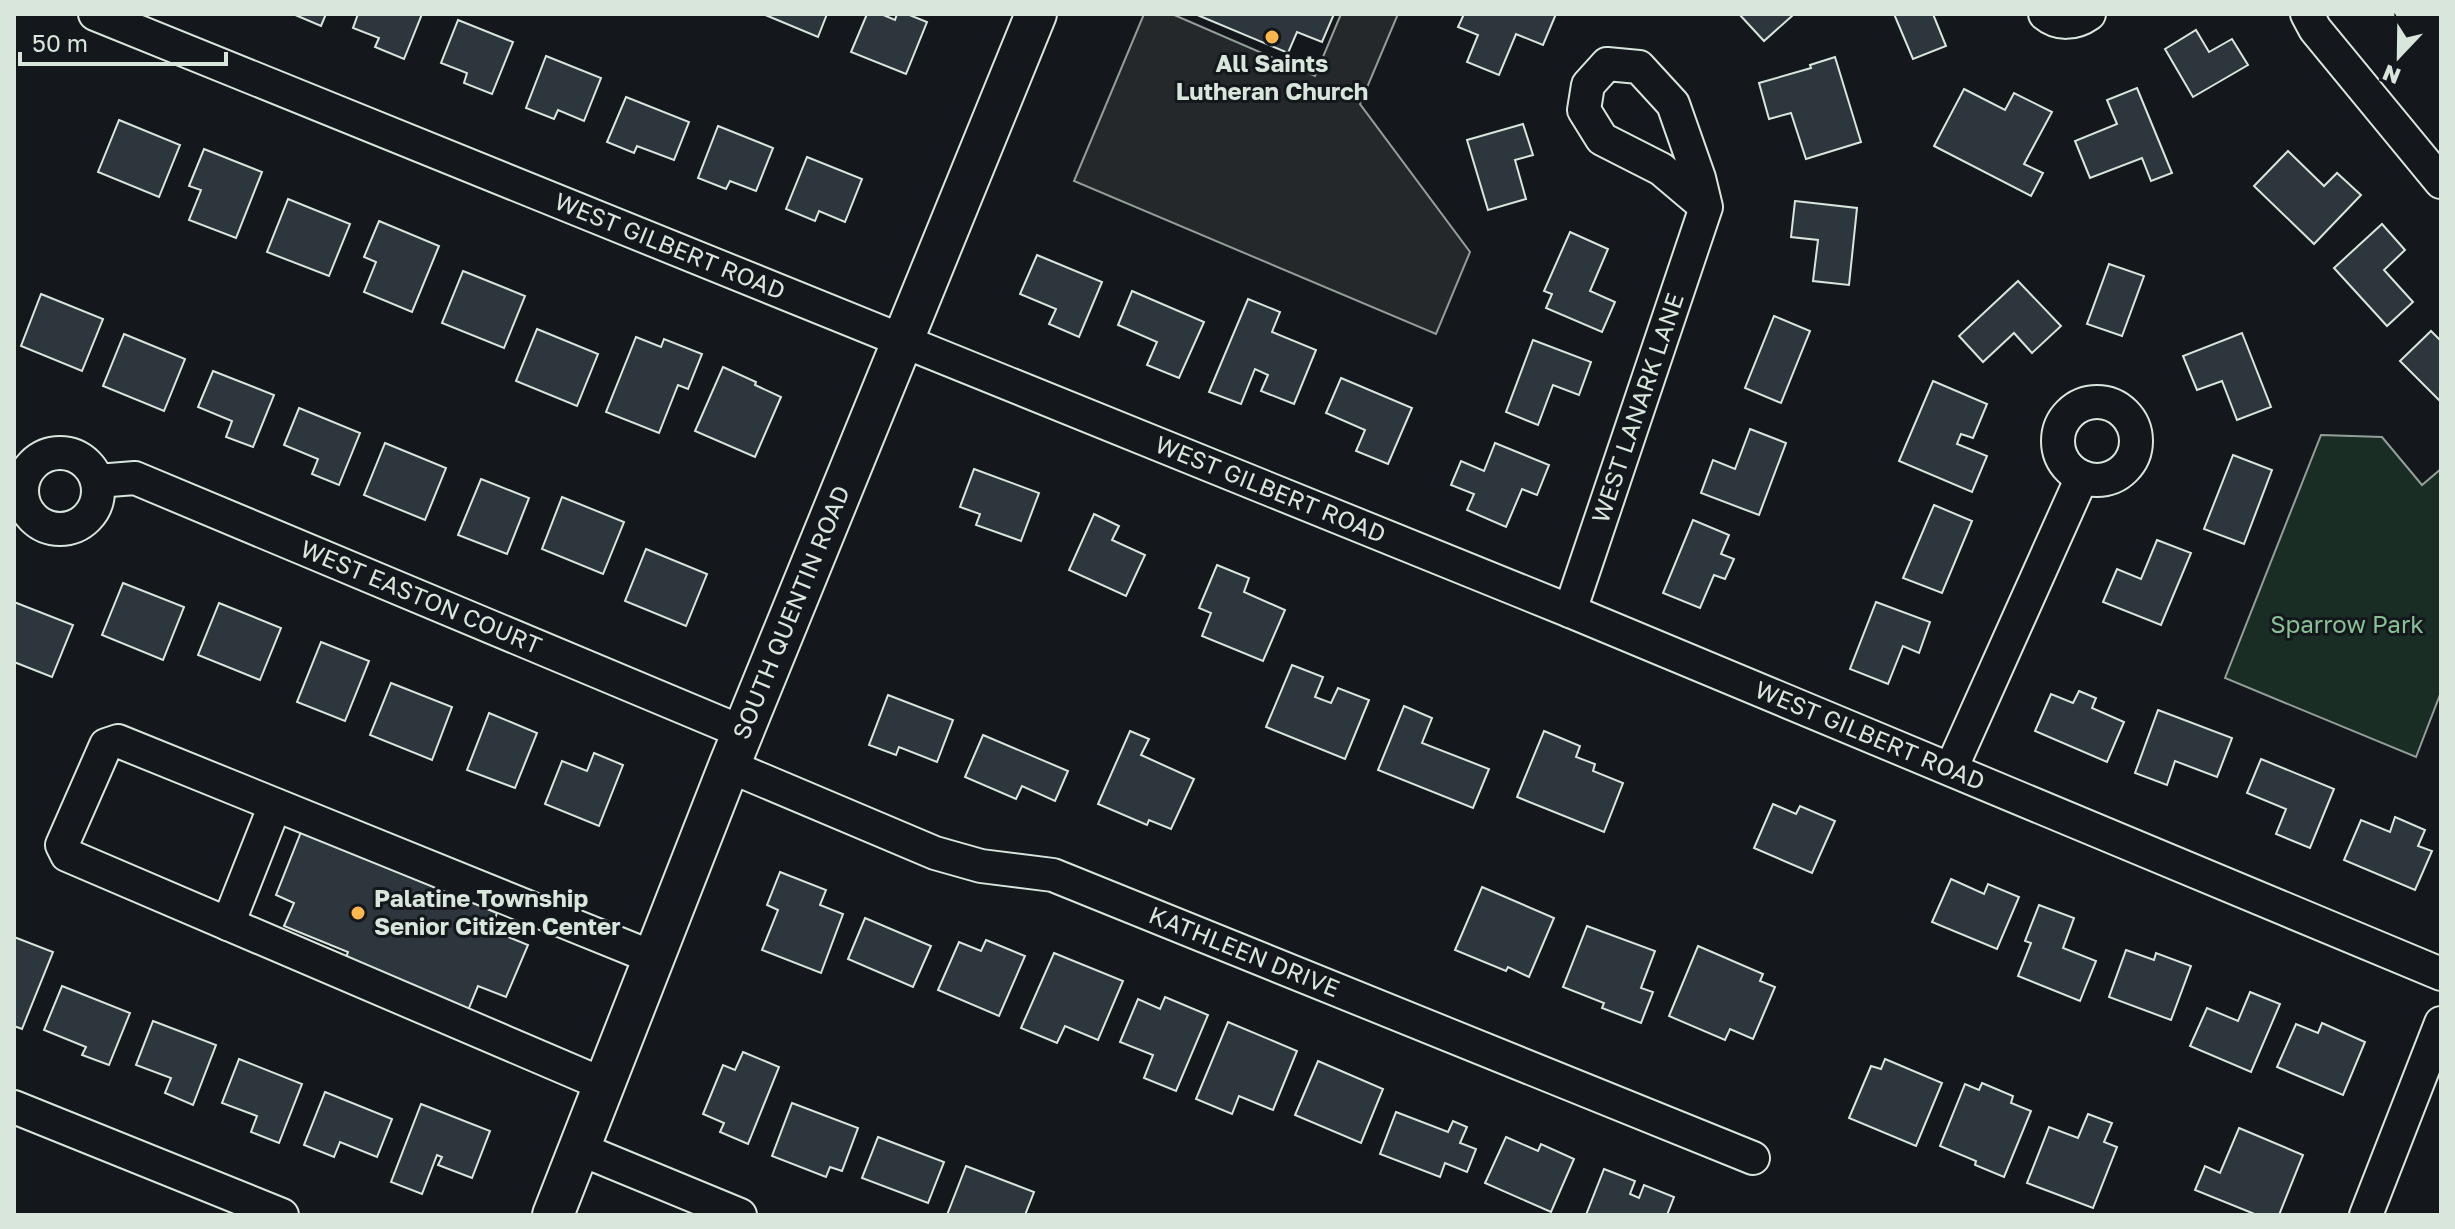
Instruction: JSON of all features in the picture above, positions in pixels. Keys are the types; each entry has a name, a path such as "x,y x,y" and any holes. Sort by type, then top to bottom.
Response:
{"main road":[{"name":"SOUTH QUENTIN ROAD","path":"553,1215 735,749 1036,14"}],"street":[{"name":"WEST GILBERT ROAD","path":"95,14 1570,611 2441,974"},
{"path":"2045,14 2063,22 2089,14"},
{"path":"2307,14 2315,29 2441,182"},
{"path":"1607,64 1639,67 1673,104 1706,207 1661,169 1602,139 1584,110 1588,85 1607,64"},
{"name":"WEST LANARK LANE","path":"1570,611 1706,207"},
{"path":"1951,769 2082,477"},
{"name":"WEST EASTON COURT","path":"97,481 135,478 735,749"},
{"path":"605,1085 67,855 62,845 106,745 118,741 654,958"},
{"name":"KATHLEEN DRIVE","path":"735,749 935,853 981,866 1053,875 1753,1158"},
{"path":"228,924 275,805"},
{"path":"2366,1215 2441,1023"},
{"path":"14,1107 282,1215"},
{"path":"580,1149 740,1215"}],"green space":[{"name":"Sparrow Park","path":"2321,435 2382,437 2422,485 2441,469 2441,692 2416,757 2225,678"}],"shaded area":[{"path":"1144,14 1172,14 1315,76 1341,14 1398,14 1360,104 1470,252 1436,334 1074,181"}],"building":[{"path":"293,14 326,14 321,26"},
{"path":"358,14 422,14 404,59 375,47 379,38 353,28"},
{"path":"763,14 827,14 818,37"},
{"path":"867,14 881,14 895,20 897,14 907,14 927,22 906,74 851,52"},
{"name":"All Saints Lutheran Church","path":"1195,14 1334,14 1322,42 1297,32 1288,53"},
{"path":"1464,14 1556,14 1543,45 1516,34 1499,75 1467,62 1478,35 1458,27"},
{"path":"1739,14 1790,14 1792,16 1764,41"},
{"path":"1894,14 1933,14 1946,46 1913,59"},
{"path":"458,20 513,42 492,94 464,83 467,73 441,63"},
{"path":"2196,30 2209,52 2232,39 2248,65 2193,97 2165,49"},
{"path":"546,56 601,78 584,121 558,110 554,119 526,108"},
{"path":"1835,57 1861,142 1806,159 1791,113 1769,119 1759,83 1811,68 1810,65"},
{"path":"2137,88 2172,173 2151,181 2142,158 2090,178 2075,141 2117,124 2107,100"},
{"path":"1964,89 2005,110 2014,93 2052,112 2024,164 2043,173 2031,196 1934,146"},
{"path":"626,97 689,122 674,160 637,146 634,153 607,142"},
{"path":"119,120 180,145 159,197 98,172"},
{"path":"1523,124 1533,155 1515,160 1526,199 1488,210 1467,140"},
{"path":"718,126 773,148 756,191 730,181 726,189 698,178"},
{"path":"204,149 262,172 236,238 189,220 201,190 189,186"},
{"path":"2288,151 2324,186 2337,173 2361,195 2314,244 2254,186"},
{"path":"807,157 862,179 845,222 819,211 815,221 786,209"},
{"path":"288,199 350,224 329,276 267,252"},
{"path":"1795,201 1857,208 1849,285 1813,281 1818,240 1791,237"},
{"path":"379,221 439,246 412,312 364,292 376,262 364,257"},
{"path":"2382,224 2405,250 2384,270 2413,302 2387,326 2334,268"},
{"path":"1570,232 1608,249 1590,291 1615,302 1602,332 1546,308 1552,294 1544,291"},
{"path":"1037,255 1102,282 1079,337 1049,324 1056,309 1020,294"},
{"path":"2109,264 2144,276 2122,336 2087,324"},
{"path":"463,271 525,296 504,348 442,323"},
{"path":"2018,281 2061,326 2032,353 2014,333 1983,362 1959,336"},
{"path":"1132,291 1204,322 1179,378 1147,365 1157,342 1118,325"},
{"path":"41,294 103,319 82,371 21,346"},
{"path":"1248,299 1280,312 1272,332 1316,350 1294,404 1261,391 1268,375 1255,369 1241,404 1209,392"},
{"path":"1774,316 1810,331 1781,403 1745,388"},
{"path":"537,329 598,354 577,406 516,381"},
{"path":"2431,331 2441,341 2441,402 2400,361"},
{"path":"2242,333 2271,407 2237,420 2222,381 2197,390 2183,356"},
{"path":"124,334 185,359 164,411 103,386"},
{"path":"636,337 661,347 664,339 702,354 688,389 678,385 659,433 606,412"},
{"path":"1533,340 1591,362 1579,395 1553,385 1538,425 1506,412"},
{"path":"723,367 781,397 755,457 695,431"},
{"path":"213,371 274,395 253,447 226,437 232,421 198,407"},
{"path":"1341,378 1412,408 1388,464 1356,451 1365,430 1326,413"},
{"path":"1933,381 1987,404 1973,438 1961,434 1957,444 1987,456 1972,492 1899,461"},
{"path":"299,408 360,433 339,485 312,474 318,459 284,445"},
{"path":"1750,429 1786,443 1759,515 1701,493 1713,460 1735,469"},
{"path":"385,443 446,468 425,520 364,495"},
{"path":"1495,443 1549,465 1537,495 1522,489 1506,527 1467,510 1474,494 1451,485 1461,461 1484,471"},
{"path":"2233,455 2272,470 2244,544 2204,529"},
{"path":"974,469 1039,493 1021,541 976,525 980,514 960,507"},
{"path":"481,479 529,498 507,554 458,535"},
{"path":"562,497 624,522 603,574 542,549"},
{"path":"1934,505 1972,521 1942,593 1903,578"},
{"path":"1094,514 1119,526 1112,540 1145,555 1126,596 1069,570"},
{"path":"1693,520 1729,535 1721,554 1734,559 1725,579 1714,575 1700,608 1663,593"},
{"path":"2157,540 2191,553 2161,625 2103,602 2117,569 2141,579"},
{"path":"646,549 707,574 686,626 625,601"},
{"path":"1217,565 1249,578 1244,592 1285,610 1263,661 1202,636 1211,613 1199,608"},
{"path":"123,583 184,607 163,660 102,635"},
{"path":"14,602 73,625 52,677 14,662"},
{"path":"1876,602 1930,622 1919,653 1903,646 1888,684 1850,669"},
{"path":"219,603 281,628 260,680 198,655"},
{"path":"321,642 369,661 345,721 297,702"},
{"path":"1292,665 1323,677 1315,697 1331,703 1338,688 1369,700 1345,759 1266,727"},
{"path":"391,683 452,707 432,760 370,735"},
{"path":"2079,691 2096,698 2092,708 2124,722 2107,762 2035,731 2051,694 2073,703"},
{"path":"888,695 953,720 937,762 899,747 896,755 869,745"},
{"path":"1404,706 1432,718 1422,743 1489,769 1473,808 1378,770"},
{"path":"2158,710 2232,738 2217,777 2175,761 2167,785 2135,773"},
{"path":"489,713 537,733 515,788 467,770"},
{"path":"1130,731 1149,739 1141,755 1194,779 1171,829 1149,820 1147,825 1098,804"},
{"path":"1544,731 1580,746 1576,757 1595,764 1593,771 1623,783 1604,832 1517,797"},
{"path":"983,735 1068,771 1055,801 1022,786 1016,799 965,777"},
{"path":"594,753 623,765 599,826 545,804 562,761 587,771"},
{"path":"2261,759 2334,789 2310,848 2276,834 2286,809 2247,793"},
{"path":"1773,804 1796,814 1800,806 1835,821 1812,873 1754,848"},
{"path":"2395,817 2425,830 2418,846 2432,851 2415,890 2344,860 2361,820 2390,832"},
{"path":"301,832 497,913 491,930 528,945 506,997 478,986 467,1013 344,963 348,952 284,926 294,903 276,895"},
{"path":"780,872 826,890 820,905 843,914 821,973 762,950 778,910 767,905"},
{"path":"1951,879 1984,894 1988,884 2019,897 1997,949 1932,922"},
{"path":"1482,887 1554,918 1529,977 1455,950"},
{"path":"2039,905 2074,918 2063,948 2096,961 2080,1001 2018,976 2031,943 2025,941"},
{"path":"865,918 931,946 913,987 848,959"},
{"path":"1587,926 1655,951 1641,988 1653,992 1641,1023 1602,1008 1604,1003 1563,987"},
{"path":"14,937 53,952 22,1029 14,1026"},
{"path":"986,940 1025,956 999,1016 938,990 959,942 981,951"},
{"path":"1698,946 1763,974 1760,981 1775,987 1753,1039 1730,1029 1725,1040 1669,1016"},
{"path":"2126,950 2154,960 2156,953 2191,966 2171,1020 2109,997"},
{"path":"1054,953 1123,981 1098,1040 1065,1026 1057,1043 1021,1028"},
{"path":"62,986 130,1013 109,1065 82,1055 86,1047 44,1030"},
{"path":"2250,992 2280,1004 2251,1072 2190,1046 2207,1008 2238,1021"},
{"path":"1165,997 1208,1015 1176,1091 1144,1078 1153,1055 1120,1042 1138,999 1160,1009"},
{"path":"153,1021 216,1045 193,1105 165,1093 171,1078 136,1065"},
{"path":"1228,1022 1297,1051 1273,1110 1239,1096 1232,1114 1196,1099"},
{"path":"2322,1023 2365,1042 2343,1095 2277,1067 2296,1024 2318,1033"},
{"path":"743,1052 779,1067 748,1144 720,1132 724,1123 703,1114 723,1065 735,1070"},
{"path":"239,1059 302,1084 279,1143 251,1132 257,1116 222,1103"},
{"path":"1885,1059 1942,1083 1916,1146 1849,1118 1871,1066 1881,1069"},
{"path":"1318,1061 1383,1089 1361,1143 1295,1115"},
{"path":"1982,1083 2013,1096 2011,1103 2031,1111 2004,1177 1940,1146 1965,1084 1979,1090"},
{"path":"325,1092 392,1119 377,1157 340,1142 334,1157 304,1145"},
{"path":"792,1103 858,1128 842,1171 830,1167 826,1177 772,1156"},
{"path":"421,1104 490,1131 472,1178 438,1165 442,1157 437,1155 422,1194 391,1182"},
{"path":"1396,1112 1448,1132 1453,1121 1467,1127 1460,1143 1476,1149 1467,1172 1445,1163 1440,1177 1380,1154"},
{"path":"2088,1114 2112,1123 2104,1142 2117,1147 2093,1208 2027,1183 2049,1127 2078,1138"},
{"path":"2239,1128 2303,1155 2279,1215 2257,1215 2195,1190 2205,1166 2220,1173"},
{"path":"878,1137 944,1162 928,1203 862,1178"},
{"path":"1506,1137 1538,1151 1541,1144 1574,1159 1551,1212 1485,1183"},
{"path":"966,1166 1034,1192 1025,1215 947,1215"},
{"path":"1604,1169 1635,1181 1630,1194 1639,1198 1644,1185 1674,1197 1667,1215 1586,1215"}],"place":[{"name":"All Saints Lutheran Church","path":"1272,37"},
{"name":"Palatine Township Senior Citizen Center","path":"358,913"}]}
